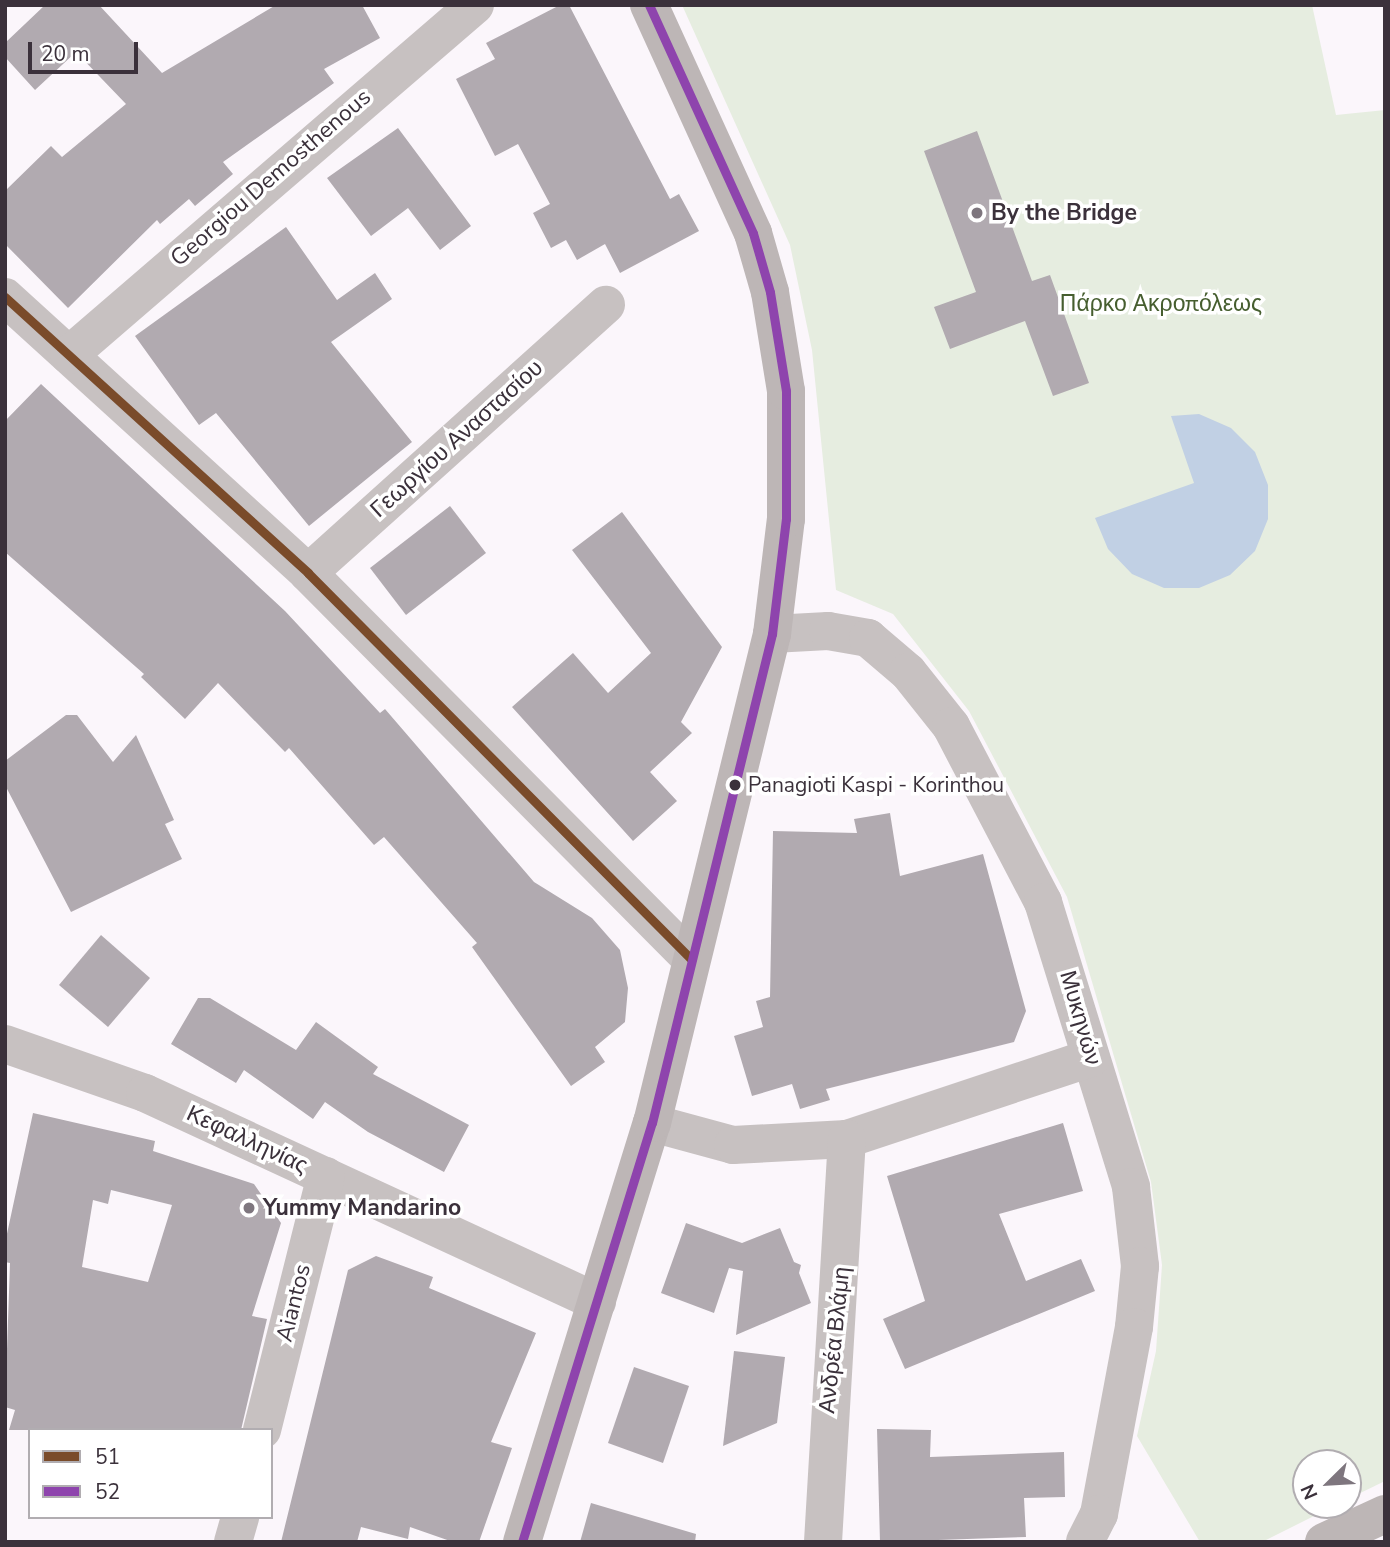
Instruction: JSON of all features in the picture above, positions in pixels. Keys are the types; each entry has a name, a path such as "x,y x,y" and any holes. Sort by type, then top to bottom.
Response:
{"street":[{"name":"Georgiou Demosthenous","path":"69,355 475,5"},
{"path":"522,1542 652,1123 772,634 787,486 780,339 753,233 649,5"},
{"path":"5,297 308,573 691,959"},
{"name":"Γεωργίου Αναστασίου","path":"308,573 606,305"},
{"name":"Μυκηνών","path":"772,634 828,631 868,638 908,672 951,726 1043,902 1131,1187 1140,1266 1134,1327 1099,1514 1085,1542"},
{"name":"Κεφαλληνίας","path":"5,1044 145,1093 597,1302"},
{"path":"652,1123 733,1145 847,1139 1091,1058"},
{"name":"Ανδρέα Βλάμη","path":"823,1542 847,1139"},
{"name":"Aiantos","path":"263,1428 326,1176"},
{"path":"1324,1542 1385,1514"},
{"path":"233,1542 239,1519"}],"green space":[{"name":"Πάρκο Ακροπόλεως","path":"682,5 1312,5 1336,115 1385,110 1385,1481 1362,1492 1362,1449 1292,1449 1292,1519 1308,1519 1262,1542 1200,1542 1137,1436 1156,1351 1162,1265 1151,1182 1067,897 969,711 893,614 836,590 812,350 790,245"}],"water":[{"path":"1199,414 1231,428 1255,452 1268,485 1268,519 1255,551 1230,575 1199,588 1164,588 1132,574 1108,549 1095,518 1194,483 1171,416"}],"building":[{"path":"45,5 99,5 162,73 276,5 362,5 380,38 324,69 334,83 223,162 233,174 195,206 189,199 160,224 157,220 68,308 5,244 5,191 51,146 62,157 126,104 76,52 35,90 5,57 5,43"},
{"path":"560,5 569,5 670,199 679,194 699,231 620,273 605,244 577,260 566,240 551,248 533,213 550,204 518,144 495,156 456,79 495,59 486,43"},
{"path":"398,128 471,226 440,250 408,208 371,236 327,178"},
{"name":"By the Bridge","path":"977,131 1032,281 1050,275 1089,383 1053,396 1025,321 950,349 934,307 976,292 924,151"},
{"path":"286,227 337,300 375,273 392,299 331,342 412,442 309,526 216,413 199,425 135,336"},
{"path":"41,384 285,611 380,713 385,709 534,882 592,918 620,950 628,988 625,1022 595,1047 605,1062 571,1086 472,947 477,943 384,837 374,845 289,748 285,752 218,683 185,719 141,677 144,674 5,552 5,421"},
{"path":"450,506 486,553 406,615 370,568"},
{"path":"622,512 722,647 681,722 692,733 650,772 677,801 633,841 512,707 573,653 608,693 651,653 572,550"},
{"path":"66,715 77,715 113,762 136,735 174,820 165,824 182,859 71,912 5,785 5,761"},
{"path":"890,813 900,876 983,854 1026,1011 1014,1042 826,1089 830,1100 800,1109 792,1084 752,1096 734,1036 763,1027 756,1001 770,997 773,831 857,833 854,819"},
{"path":"101,935 150,978 108,1027 59,985"},
{"path":"198,998 210,998 296,1050 316,1022 378,1067 373,1074 469,1125 444,1172 368,1132 325,1102 313,1119 244,1070 236,1083 171,1044"},
{"path":"33,1113 155,1141 153,1151 254,1184 281,1223 252,1316 267,1319 241,1428 9,1430 15,1410 5,1407 10,1263 5,1262 5,1243","holes":["111,1190 172,1205 148,1282 82,1267 93,1200 108,1204"]},
{"path":"1063,1123 1083,1191 999,1214 1026,1281 1081,1259 1095,1291 905,1369 883,1319 925,1301 887,1176"},
{"path":"686,1223 742,1243 780,1228 794,1262 801,1265 799,1273 811,1303 736,1335 743,1271 729,1268 714,1313 661,1293"},
{"path":"376,1256 433,1277 429,1288 536,1333 491,1442 512,1448 479,1542 453,1542 410,1527 408,1539 361,1527 357,1542 281,1542 348,1270"},
{"path":"734,1351 785,1357 777,1423 723,1446"},
{"path":"634,1367 689,1386 663,1463 608,1443"},
{"path":"877,1429 931,1430 930,1457 1064,1452 1065,1497 1024,1498 1026,1537 880,1542"},
{"path":"591,1503 696,1534 695,1542 580,1542"}],"transit line":[{"name":"52","path":"522,1542 652,1123 772,634 786,519 786,391 770,292 753,233 649,5"},
{"name":"51","path":"5,297 308,573 691,959"}],"place":[{"name":"By the Bridge","path":"977,213"},
{"name":"Panagioti Kaspi - Korinthou","path":"735,785"},
{"name":"Yummy Mandarino","path":"249,1208"}]}
